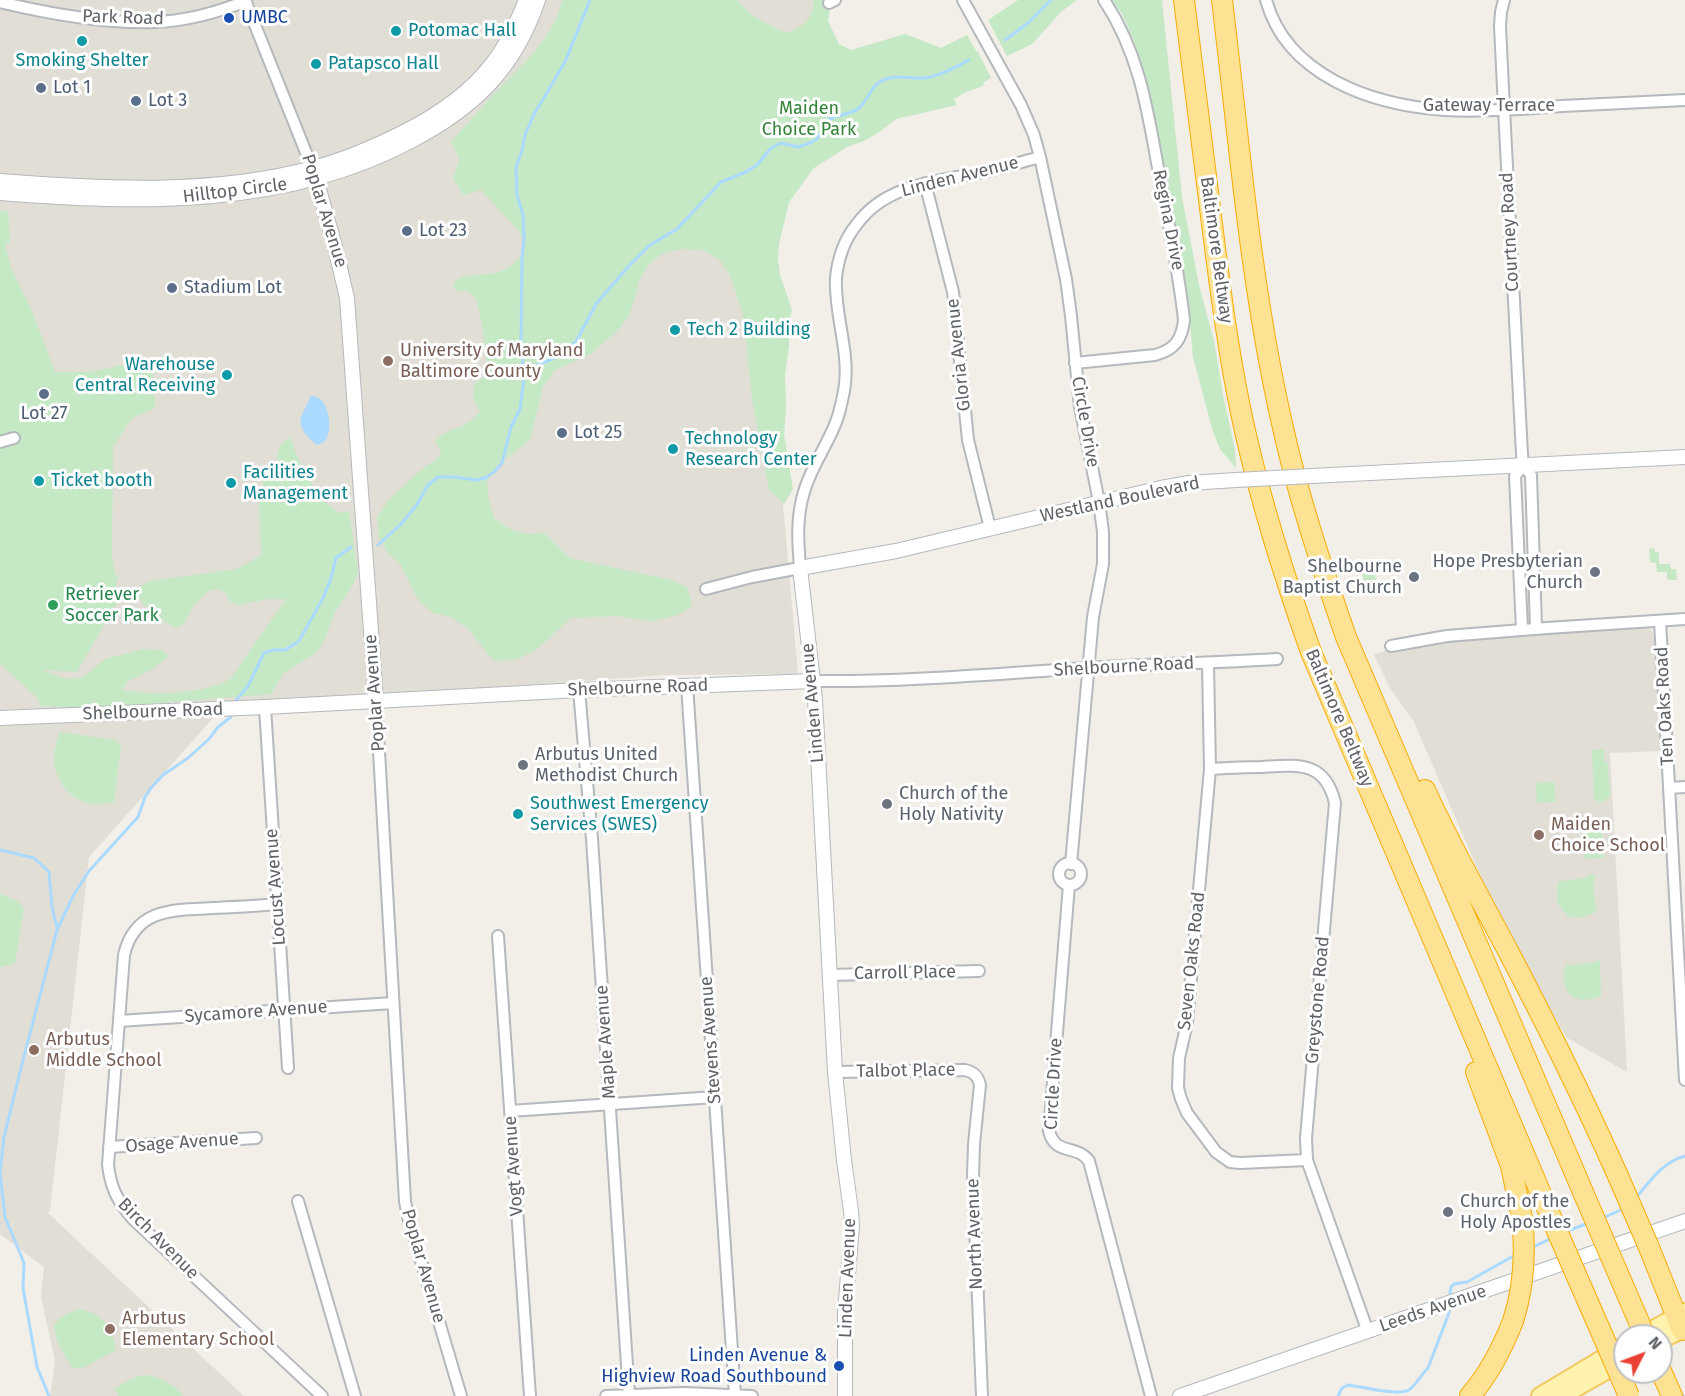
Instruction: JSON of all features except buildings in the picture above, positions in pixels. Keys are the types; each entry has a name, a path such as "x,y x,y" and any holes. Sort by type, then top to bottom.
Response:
{"highway":[{"name":"Baltimore Beltway","path":"1184,0 1231,363 1264,508 1283,573 1311,652 1629,1396"},
{"name":"Baltimore Beltway","path":"1222,0 1268,356 1300,498 1362,676 1640,1324"},
{"path":"1335,603 1357,634 1436,813 1541,1014 1590,1114 1666,1291 1683,1318"},
{"path":"1470,1396 1482,1382 1504,1344 1518,1304 1524,1271 1522,1218 1510,1166 1472,1062 1472,1031"}],"main road":[{"path":"1669,1324 1683,1318"},
{"path":"1540,1396 1613,1352"},
{"path":"1563,1396 1613,1367"}],"street":[{"name":"Poplar Avenue","path":"246,0 315,174 347,298 376,700 405,1201 461,1396"},
{"name":"Park Road","path":"0,2 42,12 78,17 156,22 184,18 246,0"},
{"name":"Hilltop Circle","path":"0,193 99,199 156,199 263,190 315,174 391,139 428,120 452,104 474,84 505,46 526,0"},
{"name":"Hilltop Circle","path":"0,181 99,188 184,186 315,174 357,166 397,149 434,129 483,92 516,51 538,0"},
{"name":"Circle Drive","path":"963,0 1021,105 1034,135 1040,157 1066,279 1080,407 1099,502 1103,532 1103,564 1094,607 1071,864 1062,867 1059,875 1064,883 1069,885 1049,1131 1054,1143 1060,1148 1081,1153 1089,1161 1151,1396"},
{"name":"Regina Drive","path":"1075,363 1155,355 1164,352 1179,340 1183,332 1184,320 1174,250 1138,71 1128,43 1104,0"},
{"name":"Gateway Terrace","path":"1266,0 1277,27 1294,50 1316,70 1347,88 1369,96 1426,108 1455,110 1685,100"},
{"name":"Courtney Road","path":"1504,0 1500,26 1504,109 1523,465 1531,475 1536,628"},
{"name":"Linden Avenue","path":"845,1396 844,1312 852,1226 835,1072 813,681 797,529 804,490 812,469 836,423 845,386 845,346 836,279 839,257 847,236 874,206 886,197 925,183 984,172 1040,157"},
{"name":"Gloria Avenue","path":"925,183 953,292 968,440 990,528"},
{"path":"0,442 14,438"},
{"name":"Westland Boulevard","path":"706,589 752,577 896,550 1189,483 1685,457"},
{"name":"Courtney Road","path":"1522,630 1515,476 1523,465"},
{"path":"1391,646 1447,636 1685,619"},
{"name":"Ten Oaks Road","path":"1660,621 1682,967 1685,1080"},
{"name":"Shelbourne Road","path":"0,718 265,707 579,690 813,681 884,681 1277,659"},
{"name":"Seven Oaks Road","path":"1208,664 1210,769 1191,978 1179,1058 1180,1099 1191,1119 1216,1152 1230,1162 1307,1160"},
{"name":"Stevens Avenue","path":"687,686 735,1395"},
{"name":"Maple Avenue","path":"579,690 611,1104 629,1395"},
{"name":"Locust Avenue","path":"265,707 288,1068"},
{"name":"Greystone Road","path":"1210,769 1300,765 1318,773 1333,795 1335,803 1306,1138 1307,1160 1368,1332"},
{"path":"1669,788 1685,788"},
{"name":"Birch Avenue","path":"277,904 176,910 151,917 139,924 133,932 124,955 108,1165 115,1196 133,1219 322,1396"},
{"name":"Vogt Avenue","path":"498,936 530,1396"},
{"name":"Carroll Place","path":"830,975 980,971"},
{"name":"Sycamore Avenue","path":"119,1021 393,1003"},
{"name":"Talbot Place","path":"835,1072 965,1070 975,1074"},
{"name":"North Avenue","path":"975,1074 980,1085 973,1176 982,1396"},
{"path":"510,1111 715,1097"},
{"name":"Osage Avenue","path":"109,1147 256,1138"},
{"path":"298,1201 355,1396"},
{"name":"Leeds Avenue","path":"1180,1396 1685,1221"},
{"path":"606,1396 684,1394 752,1396"}],"shaded area":[{"name":"University of Maryland Baltimore County","path":"0,0 823,0 815,77 765,74 780,470 798,674 666,675 402,694 0,710"},
{"name":"Maiden Choice School","path":"1644,627 1651,630 1656,639 1662,751 1610,753 1627,1072 1567,1038 1498,916 1414,722 1390,688 1374,655 1389,649 1446,642"},
{"name":"Arbutus Middle School","path":"215,716 89,857 48,1213 244,1396 50,1396 55,1361 41,1297 44,1267 0,1234 0,726"}],"green space":[{"name":"Maiden Choice Park","path":"562,0 737,0 760,20 787,33 806,21 814,0 831,0 828,21 839,44 851,50 905,34 941,48 967,35 991,78 984,82 983,86 954,99 957,105 896,119 864,141 847,147 814,168 789,202 778,257 780,275 792,310 788,326 784,435 793,489 784,504 769,490 752,400 742,311 730,275 719,259 702,250 682,249 663,253 649,264 639,280 629,316 618,330 591,354 555,370 543,386 530,440 497,465 487,482 494,518 508,528 525,534 544,533 569,558 672,580 688,588 692,606 678,615 653,621 617,616 571,618 535,651 517,659 494,661 467,628 451,617 433,613 418,600 401,565 388,553 379,537 377,518 388,501 416,474 440,456 441,451 435,441 443,434 470,421 480,412 473,394 474,384 488,374 482,324 476,299 468,291 453,288 454,282 462,277 497,273 513,265 525,250 520,232 481,190 463,195 453,178 460,159 451,142 537,49 553,26"},
{"path":"1018,0 1077,0 1062,11 1032,44 1007,56 988,20"},
{"path":"1112,0 1162,0 1182,197 1199,285 1214,341 1235,450 1236,468 1220,449 1213,432 1193,357 1178,246 1143,69 1122,14"},
{"path":"0,211 8,212 10,243 5,244 11,268 32,311 55,372 90,372 152,359 155,408 132,418 113,447 112,556 115,575 119,577 116,582 119,599 77,672 42,670 65,679 83,677 105,659 142,649 161,650 169,656 154,668 127,682 122,690 148,693 193,691 220,684 231,678 286,599 268,599 239,605 230,602 225,593 218,589 208,591 194,605 184,624 176,628 154,615 137,596 141,586 149,581 238,569 261,555 259,499 264,481 272,478 278,471 279,447 290,437 301,466 322,500 339,513 349,511 358,572 355,581 334,614 323,643 317,652 284,673 271,694 88,709 41,706 37,698 0,665"},
{"path":"1654,548 1655,552 1659,552 1659,564 1670,564 1671,569 1676,569 1677,580 1667,579 1667,572 1657,572 1656,563 1650,562 1649,549"},
{"path":"1363,562 1364,569 1375,568 1376,587 1368,588 1364,584 1362,571 1358,571 1357,563"},
{"path":"59,732 116,740 121,746 114,802 86,803 65,788 54,764"},
{"path":"1604,749 1604,761 1608,764 1610,797 1600,803 1597,799 1594,801 1592,750"},
{"path":"1554,782 1556,802 1537,803 1536,783"},
{"path":"1602,831 1604,858 1585,859 1583,832"},
{"path":"1591,874 1596,876 1593,883 1596,912 1580,918 1568,916 1557,903 1557,885 1560,881 1586,878"},
{"path":"0,894 18,901 24,909 15,963 1,967 0,967"},
{"path":"1598,960 1600,962 1601,996 1583,1000 1570,995 1564,983 1566,965 1593,963"},
{"path":"81,1309 95,1314 106,1323 113,1335 116,1350 81,1369 71,1367 57,1341 54,1325 59,1319"},
{"path":"146,1375 167,1382 184,1396 118,1396 115,1389 134,1378"}],"water":[{"path":"311,396 322,401 328,413 328,434 324,442 318,445 307,436 301,423 301,417"}],"waterway":[{"path":"378,545 401,524 416,506 428,485 438,477 476,480 485,478 502,463 511,427 520,409 524,378 521,342 524,236 523,215 517,195 516,167 533,116 565,62 590,0"},
{"path":"1005,40 1028,23 1051,0"},
{"path":"525,377 537,365 560,356 567,350 577,340 596,304 628,267 650,245 677,229 721,182 757,165 771,148 781,143 798,147 817,139 829,119 859,108 876,85 883,80 894,77 931,77 969,60"},
{"path":"235,705 248,686 264,653 285,650 299,641 324,596 336,558 351,547"},
{"path":"49,1396 37,1367 23,1288 24,1263 5,1217 0,1173 4,1137 57,930 74,894 89,871 138,817 151,788 163,775 188,758 209,739 218,727 231,717 233,712"},
{"path":"0,850 34,858 49,872 52,907 57,928"},
{"path":"1636,1198 1664,1167 1685,1156"},
{"path":"1603,1218 1625,1208"},
{"path":"1564,1232 1589,1223"},
{"path":"1531,1248 1552,1238"},
{"path":"1449,1298 1451,1287 1454,1284 1467,1282 1517,1254"},
{"path":"1338,1396 1342,1388 1348,1385 1389,1392 1409,1390 1428,1368 1449,1308"}],"place":[{"name":"UMBC","path":"229,18"},
{"name":"Potomac Hall","path":"396,31"},
{"name":"Smoking Shelter","path":"82,41"},
{"name":"Patapsco Hall","path":"316,64"},
{"name":"Lot 1","path":"41,88"},
{"name":"Lot 3","path":"136,101"},
{"name":"Lot 23","path":"407,231"},
{"name":"Stadium Lot","path":"172,288"},
{"name":"Tech 2 Building","path":"675,330"},
{"name":"University of Maryland Baltimore County","path":"388,361"},
{"name":"Warehouse Central Receiving","path":"227,375"},
{"name":"Lot 27","path":"44,394"},
{"name":"Lot 25","path":"562,433"},
{"name":"Technology Research Center","path":"673,449"},
{"name":"Ticket booth","path":"39,481"},
{"name":"Facilities Management","path":"231,483"},
{"name":"Hope Presbyterian Church","path":"1595,572"},
{"name":"Shelbourne Baptist Church","path":"1414,577"},
{"name":"Retriever Soccer Park","path":"53,605"},
{"name":"Arbutus United Methodist Church","path":"523,765"},
{"name":"Church of the Holy Nativity","path":"887,804"},
{"name":"Southwest Emergency Services (SWES)","path":"518,814"},
{"name":"Maiden Choice School","path":"1539,835"},
{"name":"Arbutus Middle School","path":"34,1050"},
{"name":"Church of the Holy Apostles","path":"1448,1212"},
{"name":"Arbutus Elementary School","path":"110,1329"},
{"name":"Linden Avenue & Highview Road Southbound","path":"839,1366"}]}
